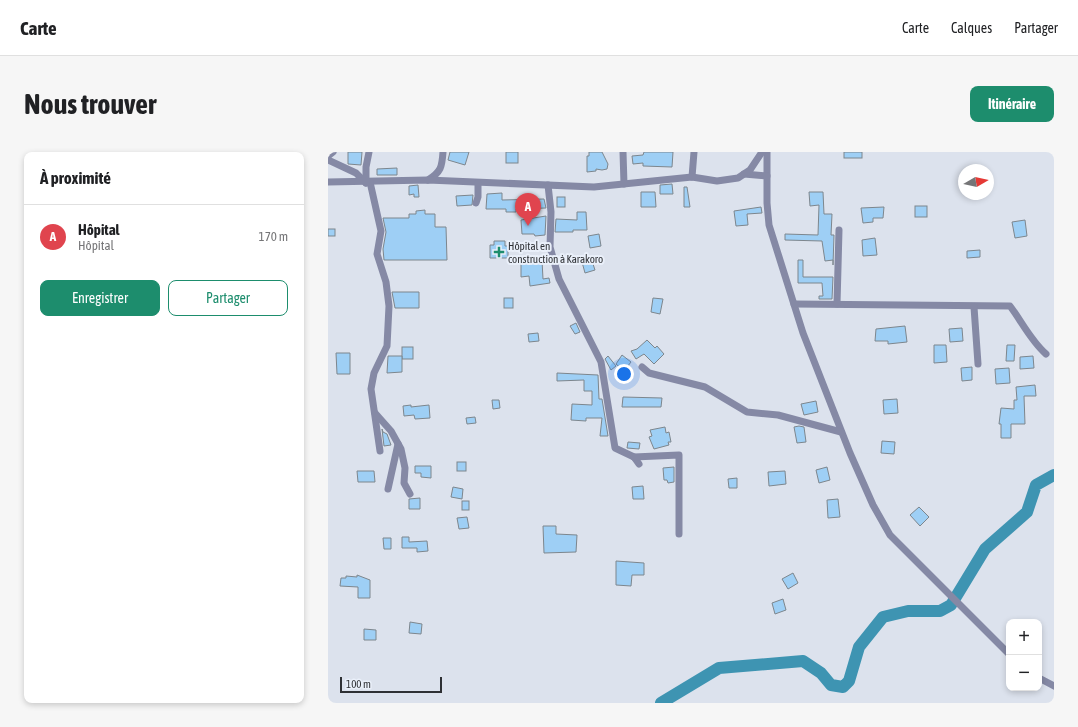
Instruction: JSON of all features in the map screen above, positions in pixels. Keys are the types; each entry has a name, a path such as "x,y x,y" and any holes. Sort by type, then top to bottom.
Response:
{"street":[{"path":"328,156 333,152"},
{"path":"369,152 366,167 368,183 379,219 381,231 377,254 386,282 389,306 387,346 374,373 371,389 380,450"},
{"path":"428,180 437,174 442,164 443,152"},
{"path":"623,152 624,184"},
{"path":"692,177 694,152"},
{"path":"328,182 368,183 428,180 594,187 692,177 717,181 738,178 750,170 762,152"},
{"path":"767,152 769,225 803,333 841,432 873,505 890,535 1006,651"},
{"path":"328,160 356,173 368,183"},
{"path":"744,174 767,176"},
{"path":"476,202 478,197 478,183"},
{"path":"548,185 551,212 550,246 559,280 601,362 616,448 634,457 680,456 679,534"},
{"path":"837,304 839,230"},
{"path":"794,304 974,307 1010,306 1036,346 1046,354"},
{"path":"974,307 978,364"},
{"path":"642,367 648,373 706,387 747,412 778,415 841,432"},
{"path":"375,414 391,431 402,450 405,468 404,483 410,494"},
{"path":"388,489 398,444"},
{"path":"634,457 638,464"},
{"path":"1042,680 1054,686"}],"building":[{"path":"348,152 362,152 361,165 348,164"},
{"path":"450,152 469,152 465,165 448,160"},
{"path":"506,152 518,152 518,163 506,163"},
{"path":"589,152 602,152 608,164 607,169 596,169 596,171 587,172 587,156 589,156"},
{"path":"644,152 673,152 672,167 643,166 643,163 633,164 632,156 643,155"},
{"path":"844,152 862,152 862,158 844,158"},
{"path":"397,168 397,175 377,175 377,169"},
{"path":"672,184 673,194 660,194 660,185"},
{"path":"418,185 419,197 414,197 414,194 409,195 409,186"},
{"path":"684,187 687,187 690,207 684,207"},
{"path":"641,192 655,192 656,207 641,207"},
{"path":"809,192 823,192 824,214 832,214 831,235 834,235 833,265 833,260 825,261 822,241 785,240 785,234 818,235 819,205 810,206"},
{"path":"502,193 502,200 544,199 546,208 516,209 516,212 506,212 506,209 486,209 487,194"},
{"path":"473,195 472,205 457,206 456,196"},
{"path":"557,197 565,197 565,207 557,207"},
{"path":"915,206 927,206 927,217 915,217"},
{"path":"761,207 762,213 747,214 748,225 736,226 734,211"},
{"path":"884,207 883,218 873,218 873,222 863,223 861,208"},
{"path":"425,210 425,214 435,214 435,227 446,227 447,260 384,260 383,249 386,232 383,218 409,218 409,214 416,214 416,211"},
{"path":"577,212 586,212 587,230 555,232 556,219 577,220"},
{"path":"546,216 545,235 535,236 534,234 522,234 521,220"},
{"path":"1025,220 1027,236 1015,238 1012,222"},
{"path":"328,229 335,229 335,236 328,236"},
{"path":"599,234 601,246 590,248 588,236"},
{"path":"875,238 877,255 863,256 862,240"},
{"name":"Hôpital en construction à Karakoro","path":"494,241 505,241 505,246 508,246 508,258 490,258 490,245 494,245"},
{"path":"980,250 980,257 967,258 967,251"},
{"path":"591,258 595,270 585,273 582,262"},
{"path":"521,260 542,260 543,279 549,278 550,283 530,286 529,276 521,277"},
{"path":"798,260 803,260 803,277 833,277 832,299 819,299 819,296 823,296 822,283 798,283"},
{"path":"392,292 419,292 419,308 395,308"},
{"path":"504,298 513,298 513,308 504,308"},
{"path":"653,298 663,299 660,314 651,312"},
{"path":"576,323 580,332 575,334 570,326"},
{"path":"905,326 907,342 888,344 888,341 875,341 876,329"},
{"path":"962,328 963,341 950,342 949,329"},
{"path":"538,333 539,341 529,342 528,334"},
{"path":"647,340 655,348 657,346 664,354 654,364 644,354 636,359 631,351 637,349"},
{"path":"934,345 946,345 947,362 934,363"},
{"path":"1007,345 1015,345 1014,361 1006,361"},
{"path":"402,347 413,347 413,359 402,359"},
{"path":"336,353 350,353 350,374 337,374"},
{"path":"622,355 631,362 624,371 616,364"},
{"path":"388,356 402,356 402,372 387,373"},
{"path":"608,356 616,366 611,370 605,359"},
{"path":"1033,356 1034,368 1020,369 1020,357"},
{"path":"972,367 972,380 962,381 961,368"},
{"path":"1009,368 1010,383 996,384 995,369"},
{"path":"557,373 598,375 599,399 602,399 608,436 600,436 602,418 586,418 586,421 571,420 572,404 592,405 592,391 584,391 584,380 557,381"},
{"path":"1035,385 1036,396 1024,396 1025,424 1011,424 1011,438 1001,438 1001,424 999,424 1001,408 1014,409 1014,400 1017,400 1016,387"},
{"path":"623,397 662,398 661,407 622,407"},
{"path":"897,399 898,413 884,414 883,400"},
{"path":"492,400 499,400 500,408 493,409"},
{"path":"816,401 818,412 804,415 801,404"},
{"path":"411,405 411,407 429,405 430,418 415,419 414,415 404,416 403,406"},
{"path":"475,417 476,423 467,424 466,418"},
{"path":"665,427 666,433 669,432 671,442 668,442 669,445 654,449 649,437 652,436 650,430"},
{"path":"794,427 804,427 806,442 797,443"},
{"path":"382,429 383,432 387,434 391,445 384,446"},
{"path":"882,441 895,442 894,454 881,453"},
{"path":"628,442 640,443 639,449 627,448"},
{"path":"457,462 466,462 466,471 457,471"},
{"path":"415,466 431,466 431,478 421,477 421,473 415,473"},
{"path":"674,467 674,482 668,483 667,480 664,480 663,468"},
{"path":"827,467 830,480 819,483 816,470"},
{"path":"357,471 374,471 375,482 358,482"},
{"path":"785,471 786,484 769,486 768,472"},
{"path":"737,478 737,488 729,488 728,479"},
{"path":"643,486 644,499 633,499 632,487"},
{"path":"453,487 463,489 462,499 451,497"},
{"path":"420,498 420,509 409,509 409,499"},
{"path":"838,499 840,517 828,518 827,500"},
{"path":"462,501 469,501 469,510 462,510"},
{"path":"919,507 929,517 920,526 910,515"},
{"path":"467,517 469,528 459,529 457,518"},
{"path":"543,526 556,526 556,534 577,535 576,552 544,553"},
{"path":"402,537 409,537 409,542 427,541 428,551 417,552 417,548 402,548"},
{"path":"383,538 391,538 391,549 384,549"},
{"path":"616,561 644,563 644,575 632,575 631,586 616,585"},
{"path":"793,573 798,583 788,589 782,579"},
{"path":"357,575 370,580 370,598 358,598 358,587 340,586 341,578 346,578 346,576 357,577"},
{"path":"783,599 786,610 775,614 772,603"},
{"path":"410,622 422,624 421,634 409,633"},
{"path":"364,629 376,630 376,640 364,640"}],"waterway":[{"path":"661,703 719,668 803,661 821,673 831,685 843,687 849,681 859,647 883,617 908,611 940,611 951,605 985,549 1027,512 1036,485 1054,475"}],"place":[{"name":"Hôpital","path":"528,226"},
{"name":"Hôpital en construction à Karakoro","path":"499,252"}]}
